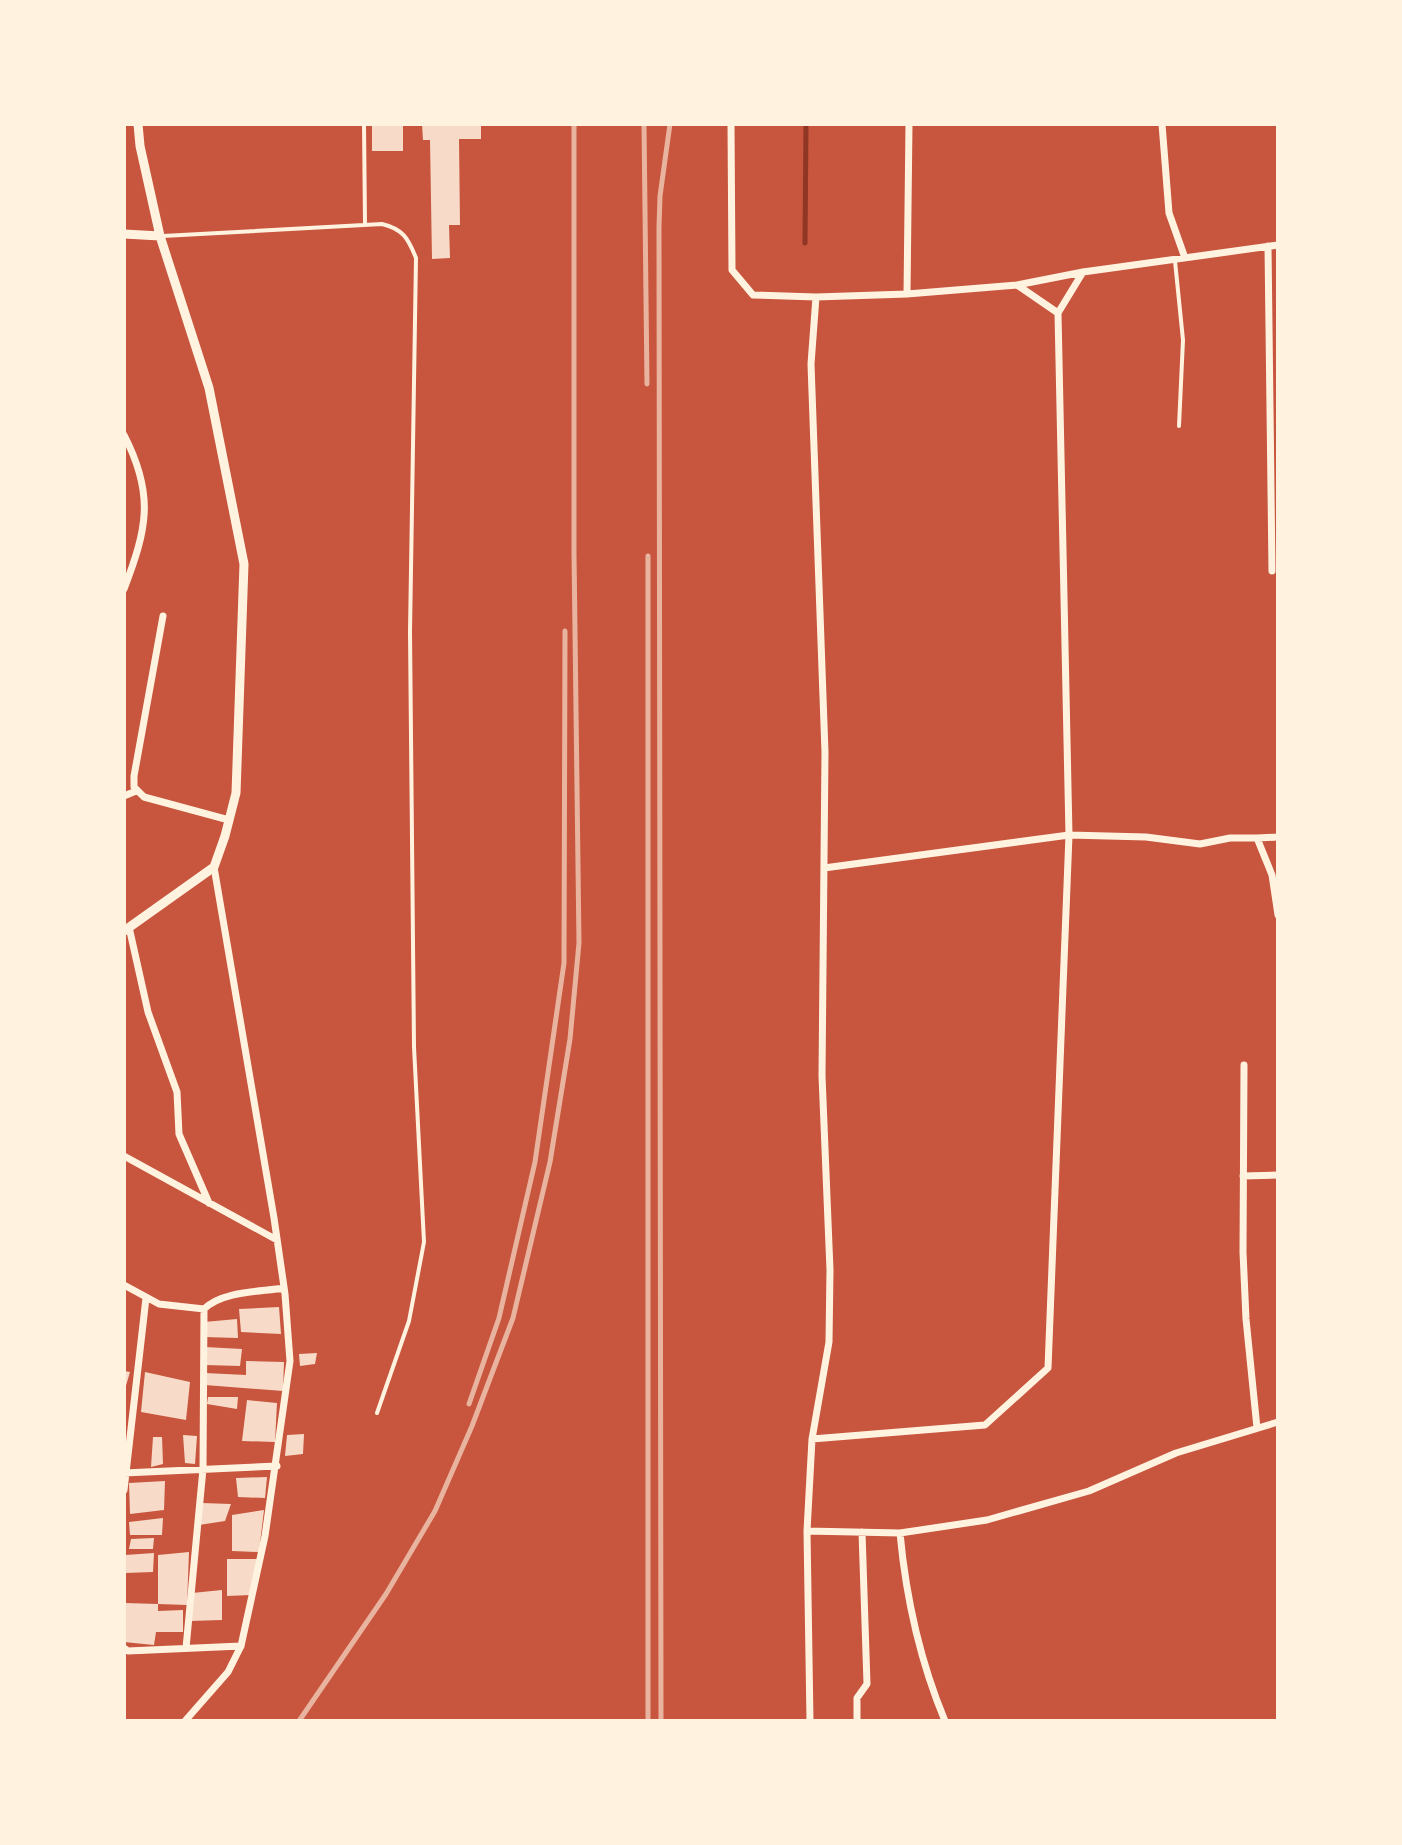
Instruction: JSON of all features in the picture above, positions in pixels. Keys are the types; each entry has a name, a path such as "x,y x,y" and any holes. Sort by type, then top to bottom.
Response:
{"street":[{"path":"138,124 160,236 209,388 244,564 236,793 214,867 277,1240 290,1361 265,1536 241,1646 228,1672 185,1721"},
{"path":"731,124 732,270 753,295 816,297 907,294 1017,285 1083,272 1278,245"},
{"path":"907,294 909,124"},
{"path":"1162,124 1169,213 1185,258"},
{"path":"124,234 160,236"},
{"path":"1268,246 1272,571"},
{"path":"812,1439 985,1425 1048,1368 1069,835 1058,313 1083,272"},
{"path":"1017,285 1058,313"},
{"path":"810,1721 807,1531 812,1439 829,1342 830,1270 822,1076 825,752 811,364 816,297"},
{"path":"124,435 144,489 146,516 140,548 124,589"},
{"path":"163,616 134,776 136,791 144,797 229,820"},
{"path":"124,796 136,791"},
{"path":"824,868 1069,835 1146,837 1200,844 1230,838 1278,837"},
{"path":"1257,838 1272,875 1278,915"},
{"path":"209,1203 179,1134 177,1092 148,1012 127,929 214,867"},
{"path":"1244,1065 1243,1252 1257,1428"},
{"path":"124,1156 277,1240"},
{"path":"1243,1176 1278,1175"},
{"path":"124,1285 159,1304 204,1309"},
{"path":"186,1648 203,1469 204,1309 212,1301 284,1288"},
{"path":"124,1490 146,1298"},
{"path":"807,1531 900,1533 987,1520 1089,1491 1176,1453 1278,1422"},
{"path":"125,1473 277,1466"},
{"path":"857,1721 857,1698 867,1684 862,1532"},
{"path":"900,1533 904,1572 922,1657 945,1721"},
{"path":"124,1648 128,1651 241,1646"}],"lane":[{"path":"364,124 365,224"},
{"path":"160,236 365,224 397,228 408,238 416,258 410,632 414,1047 424,1242 409,1321 377,1413"},
{"path":"1175,261 1183,340 1179,426"}],"building":[{"path":"372,124 403,124 403,151 372,151"},
{"path":"422,124 481,124 481,139 459,139 460,225 449,225 450,258 432,259 430,140 423,140"},
{"path":"279,1307 281,1334 241,1332 239,1309"},
{"path":"237,1319 238,1338 204,1337 204,1322"},
{"path":"205,1347 242,1349 240,1366 205,1365"},
{"path":"317,1353 315,1364 300,1366 299,1354"},
{"path":"246,1361 284,1362 283,1391 205,1385 205,1373 246,1375"},
{"path":"124,1371 130,1372 125,1389 124,1389"},
{"path":"145,1372 190,1382 186,1420 141,1412"},
{"path":"208,1397 238,1397 237,1409 207,1404"},
{"path":"247,1400 277,1403 275,1442 242,1441"},
{"path":"304,1434 303,1454 285,1456 287,1435"},
{"path":"183,1435 197,1436 195,1464 185,1463"},
{"path":"153,1437 162,1437 163,1464 151,1467"},
{"path":"267,1477 265,1498 238,1497 236,1478"},
{"path":"165,1481 164,1510 130,1514 129,1483"},
{"path":"202,1503 231,1504 225,1521 199,1525"},
{"path":"264,1510 259,1552 232,1551 232,1515"},
{"path":"163,1518 162,1535 130,1535 129,1522"},
{"path":"154,1538 153,1549 129,1549 131,1539"},
{"path":"189,1552 187,1605 158,1604 158,1555"},
{"path":"154,1553 153,1572 125,1573 125,1555"},
{"path":"227,1559 259,1559 251,1595 227,1596"},
{"path":"222,1590 222,1620 190,1621 192,1593"},
{"path":"125,1603 158,1604 158,1611 183,1610 183,1632 156,1632 154,1645 124,1642"}],"waterway":[{"path":"805,243 806,124"}],"railway":[{"path":"299,1721 386,1594 435,1511 472,1426 513,1318 550,1162 570,1039 579,943 574,553 574,124"},
{"path":"644,124 647,384"},
{"path":"661,1721 659,227 670,124"},
{"path":"648,556 648,1721"},
{"path":"469,1404 499,1318 535,1162 564,963 565,631"}]}
